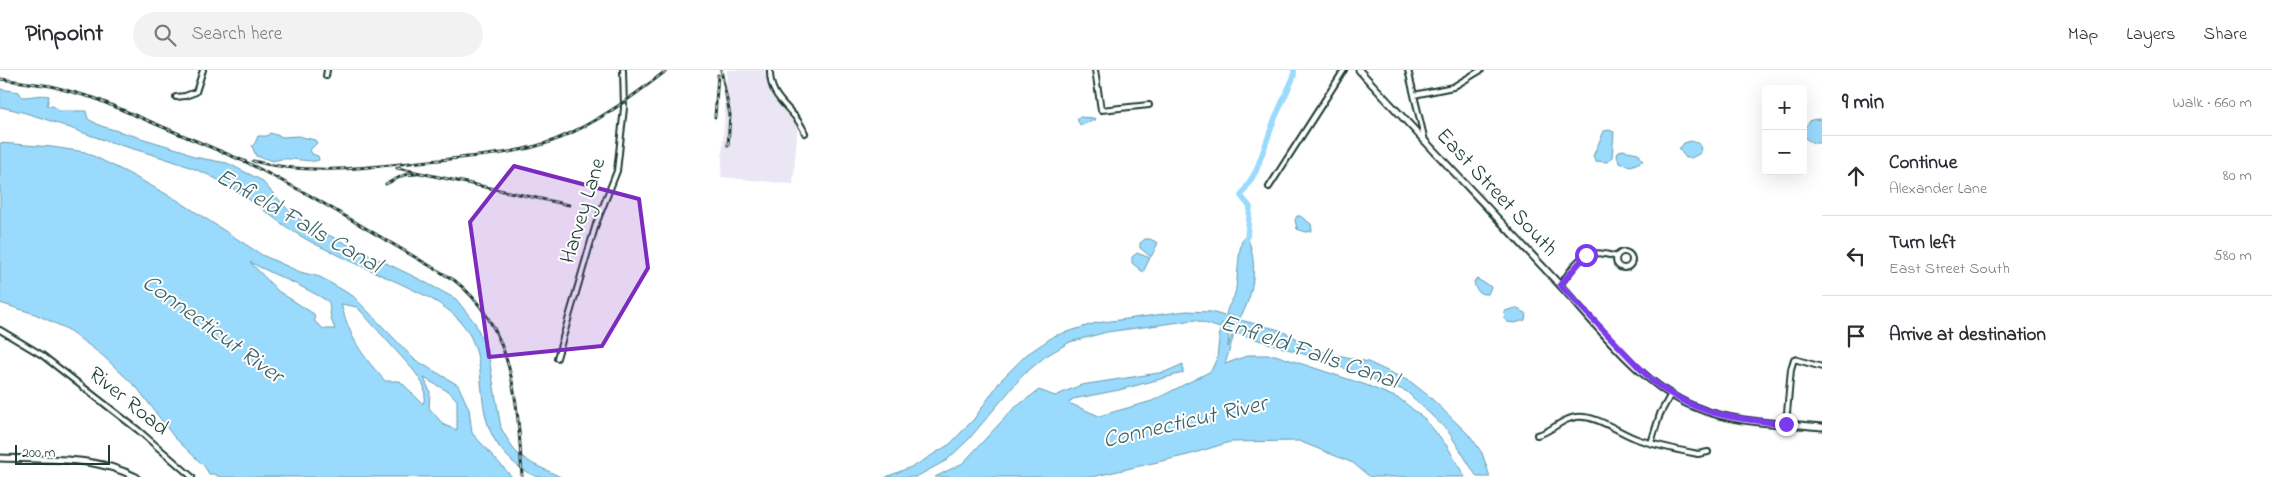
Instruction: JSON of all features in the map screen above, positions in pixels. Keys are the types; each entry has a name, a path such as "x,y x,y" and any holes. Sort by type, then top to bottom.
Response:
{"main road":[{"name":"East Street South","path":"1359,70 1641,371 1671,394 1694,407 1724,417 1822,427"},
{"path":"0,458 63,459 100,463 136,477"}],"street":[{"path":"176,97 196,92 202,70"},
{"path":"326,76 327,70"},
{"name":"Harvey Lane","path":"558,358 598,219 617,171 624,109 623,70"},
{"path":"770,70 771,82 776,95 782,104 796,115 805,133"},
{"path":"1095,70 1101,110 1148,105"},
{"path":"1269,187 1344,70"},
{"path":"1408,70 1426,143"},
{"path":"1414,95 1453,87 1481,70"},
{"path":"1560,285 1581,258 1588,253 1600,252 1617,257"},
{"path":"1622,253 1628,253 1632,258 1632,263 1629,266 1622,267 1618,264 1617,257 1622,253"},
{"name":"River Road","path":"0,330 42,355 138,430 192,477"},
{"path":"1786,424 1791,370 1794,359 1822,367"},
{"path":"1651,443 1660,414 1671,394"},
{"path":"1537,435 1546,432 1564,420 1585,417 1598,420 1630,436 1651,443 1698,454 1708,452"}],"highlighted area":[{"path":"514,166 639,199 648,268 602,346 489,357 470,222"}],"shaded area":[{"path":"727,70 768,70 769,87 775,100 798,123 793,184 721,177"}],"water":[{"name":"Enfield Falls Canal","path":"0,89 19,92 22,97 49,96 47,106 53,106 59,111 86,111 88,119 101,126 184,151 194,157 227,163 261,180 292,214 310,226 456,299 475,323 488,352 501,428 512,447 518,454 533,464 561,477 538,477 530,474 510,459 495,440 487,423 477,353 471,337 460,321 439,304 313,243 289,229 234,189 208,175 179,163 38,117 0,107"},
{"path":"1080,117 1094,118 1096,120 1080,125 1077,119"},
{"path":"1822,119 1822,143 1813,143 1807,139 1807,124 1811,120"},
{"path":"1604,131 1614,132 1612,157 1607,162 1596,161 1593,156"},
{"path":"270,133 283,137 298,136 315,140 317,143 310,150 312,154 318,156 319,160 279,159 274,161 256,156 252,146 258,136 267,136"},
{"path":"1691,141 1700,144 1701,153 1691,158 1686,158 1679,149 1684,143"},
{"name":"Connecticut River","path":"0,143 85,152 177,200 262,255 300,272 320,277 353,296 414,359 458,385 469,409 472,433 512,477 220,477 209,474 205,467 174,437 138,389 102,355 67,329 35,314 0,303","holes":["250,262 329,302 331,319 335,329 324,329 315,322 314,314 278,291","341,304 357,307 415,372 424,386 425,397 423,404 400,381 385,381 369,363 349,327","424,378 449,392 457,400 457,430 444,425 429,408 430,392"]},
{"path":"1619,151 1638,153 1643,161 1631,166 1619,163 1617,155"},
{"path":"1297,216 1311,224 1312,231 1305,232 1297,229 1295,220"},
{"path":"1145,239 1158,243 1151,257 1140,248 1140,243"},
{"name":"Enfield Falls Canal","path":"1243,239 1248,239 1254,269 1248,301 1239,319 1237,317 1236,319 1280,330 1321,351 1368,362 1411,382 1430,397 1471,437 1482,453 1490,477 1477,477 1448,431 1406,391 1313,357 1236,333 1237,328 1222,323 1220,328 1195,320 1107,332 1070,342 1046,356 1023,375 969,439 947,460 916,477 886,477 916,465 950,444 974,419 1001,380 1026,355 1054,336 1096,323 1186,311 1211,312 1235,319 1234,316 1226,315 1235,293 1240,249"},
{"path":"1137,253 1150,258 1143,272 1132,263 1132,257"},
{"path":"1477,279 1491,287 1488,294 1482,294 1476,289 1474,281"},
{"path":"1515,308 1526,313 1525,320 1515,323 1507,322 1504,318 1505,311"},
{"name":"Connecticut River","path":"1220,330 1229,333 1228,347 1232,334 1234,335 1225,364 1249,355 1275,355 1366,385 1400,399 1425,419 1447,446 1465,477 1370,477 1353,463 1299,441 1230,442 1188,455 1092,477 935,477 963,463 1013,409 1039,390 1055,396 1081,385 1165,372 1183,364 1183,373 1119,390 1073,399 1069,403 1099,416 1152,401 1211,371 1217,358"}],"waterway":[{"path":"1246,247 1250,207 1241,196 1256,171 1275,118 1294,76 1294,70"},
{"name":"Enfield Falls Canal","path":"1224,338 1232,318"}],"railway":[{"path":"253,161 299,168 346,169 483,156 541,145 599,118 667,70"},
{"path":"721,70 730,115 728,146"},
{"path":"715,117 718,75"},
{"path":"0,79 51,86 94,98 246,162 309,195 454,280 474,299 490,321 501,344 515,396 522,477"},
{"path":"397,168 569,205"},
{"path":"386,184 404,175 416,174"}],"route":[{"path":"1586,255 1560,285 1652,381 1694,407 1724,417 1786,424"}]}
